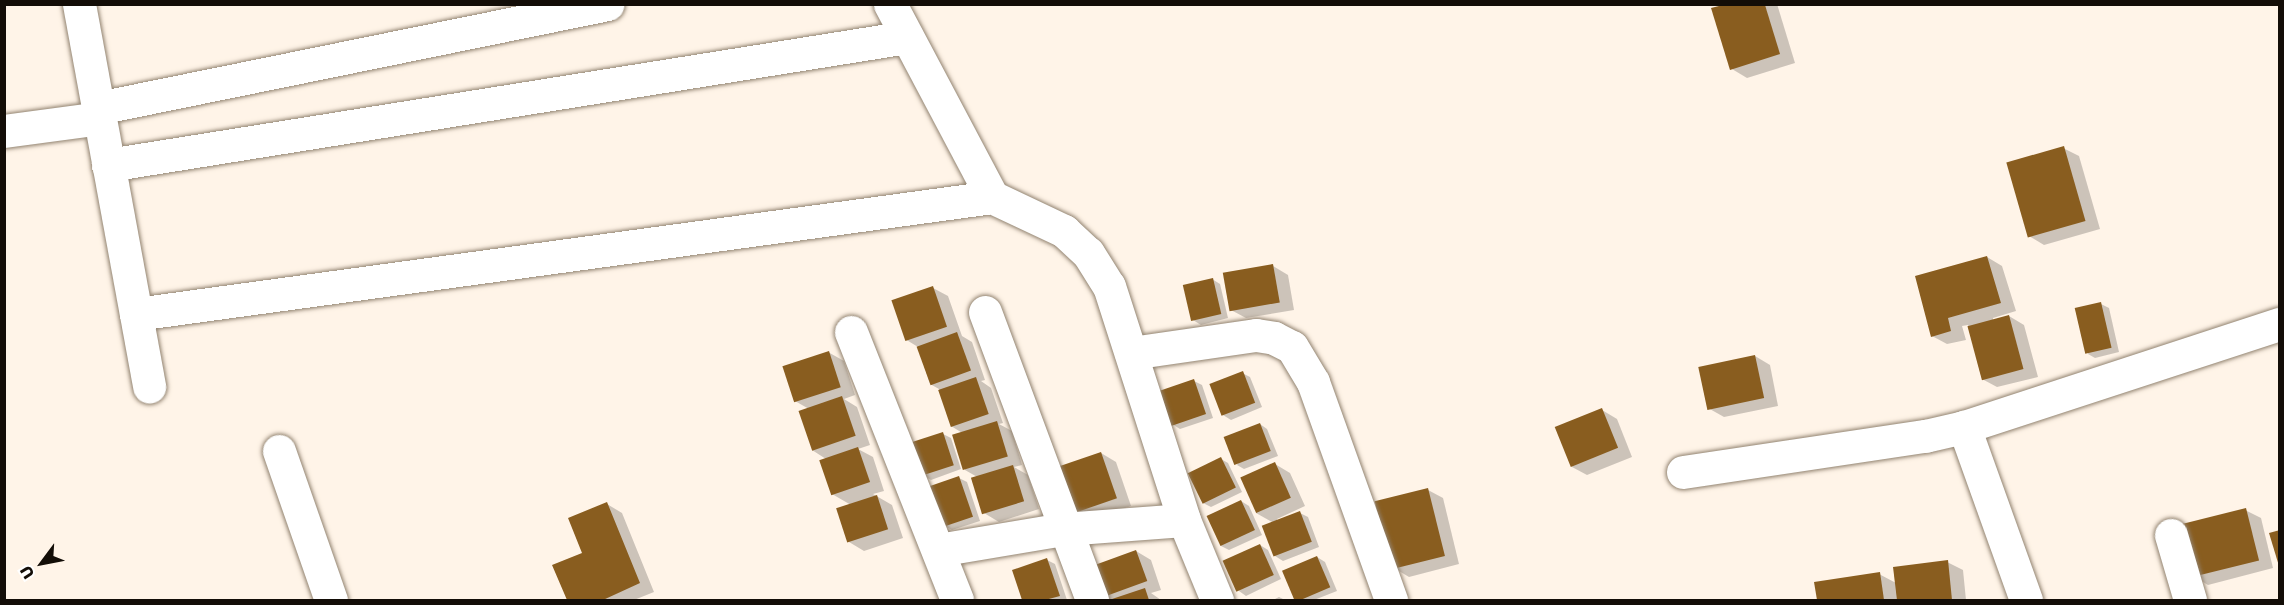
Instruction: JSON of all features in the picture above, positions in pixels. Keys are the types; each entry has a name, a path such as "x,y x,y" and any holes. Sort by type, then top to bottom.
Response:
{"street":[{"path":"79,4 149,387"},
{"path":"4,131 99,113 608,4"},
{"path":"890,4 992,197"},
{"path":"108,165 907,37"},
{"path":"136,314 992,197 1064,231 1088,253 1109,286 1184,520 1218,600"},
{"path":"985,312 1063,529 1092,600"},
{"path":"1683,472 1925,436 1964,427 2280,324"},
{"path":"851,332 957,600"},
{"path":"1131,353 1256,335 1274,338 1292,347 1313,382 1391,600"},
{"path":"1964,427 2026,600"},
{"path":"279,451 331,600"},
{"path":"938,550 1063,529 1184,520"},
{"path":"2171,535 2190,600"}],"building":[{"path":"1723,5 1765,5 1780,54 1730,70 1711,8"},
{"path":"2064,146 2085,221 2028,238 2006,163"},
{"path":"1987,256 2001,303 1948,318 1951,331 1931,337 1915,276"},
{"path":"1273,264 1280,302 1230,311 1223,273"},
{"path":"1213,278 1221,314 1191,321 1183,285"},
{"path":"933,286 947,327 905,341 891,300"},
{"path":"2101,302 2112,348 2085,354 2075,308"},
{"path":"2009,315 2023,369 1982,380 1967,326"},
{"path":"957,332 971,371 931,385 917,347"},
{"path":"829,351 841,387 794,402 782,366"},
{"path":"1755,355 1764,398 1707,410 1698,367"},
{"path":"1243,371 1255,403 1222,416 1209,384"},
{"path":"976,377 989,414 951,427 938,390"},
{"path":"1194,379 1206,414 1171,426 1159,391"},
{"path":"842,396 856,436 812,451 799,411"},
{"path":"1602,408 1618,448 1571,467 1555,427"},
{"path":"997,421 1008,456 963,470 952,435"},
{"path":"1260,423 1271,451 1234,465 1224,437"},
{"path":"943,432 954,465 921,476 911,443"},
{"path":"858,447 870,482 831,495 819,460"},
{"path":"1101,452 1117,498 1069,515 1053,469"},
{"path":"1221,457 1236,488 1203,504 1188,473"},
{"path":"1275,462 1291,498 1256,513 1240,477"},
{"path":"1013,465 1024,501 982,514 971,478"},
{"path":"959,476 973,517 943,527 929,486"},
{"path":"1428,488 1445,556 1392,569 1375,501"},
{"path":"877,495 888,529 847,543 836,508"},
{"path":"1241,500 1255,530 1221,546 1207,516"},
{"path":"607,502 640,583 603,600 567,600 552,565 582,553 568,518"},
{"path":"2246,508 2259,560 2192,577 2179,525"},
{"path":"1300,511 1312,542 1274,557 1262,526"},
{"path":"2280,530 2280,566 2279,566 2269,533"},
{"path":"1260,544 1274,575 1236,592 1223,561"},
{"path":"1136,550 1147,581 1104,597 1093,566"},
{"path":"1317,556 1330,587 1300,600 1294,600 1282,571"},
{"path":"1047,558 1060,596 1045,600 1022,600 1012,570"},
{"path":"1948,560 1952,600 1897,600 1893,567"},
{"path":"1880,572 1884,600 1817,600 1814,582"},
{"path":"1145,588 1149,600 1109,600"}]}
